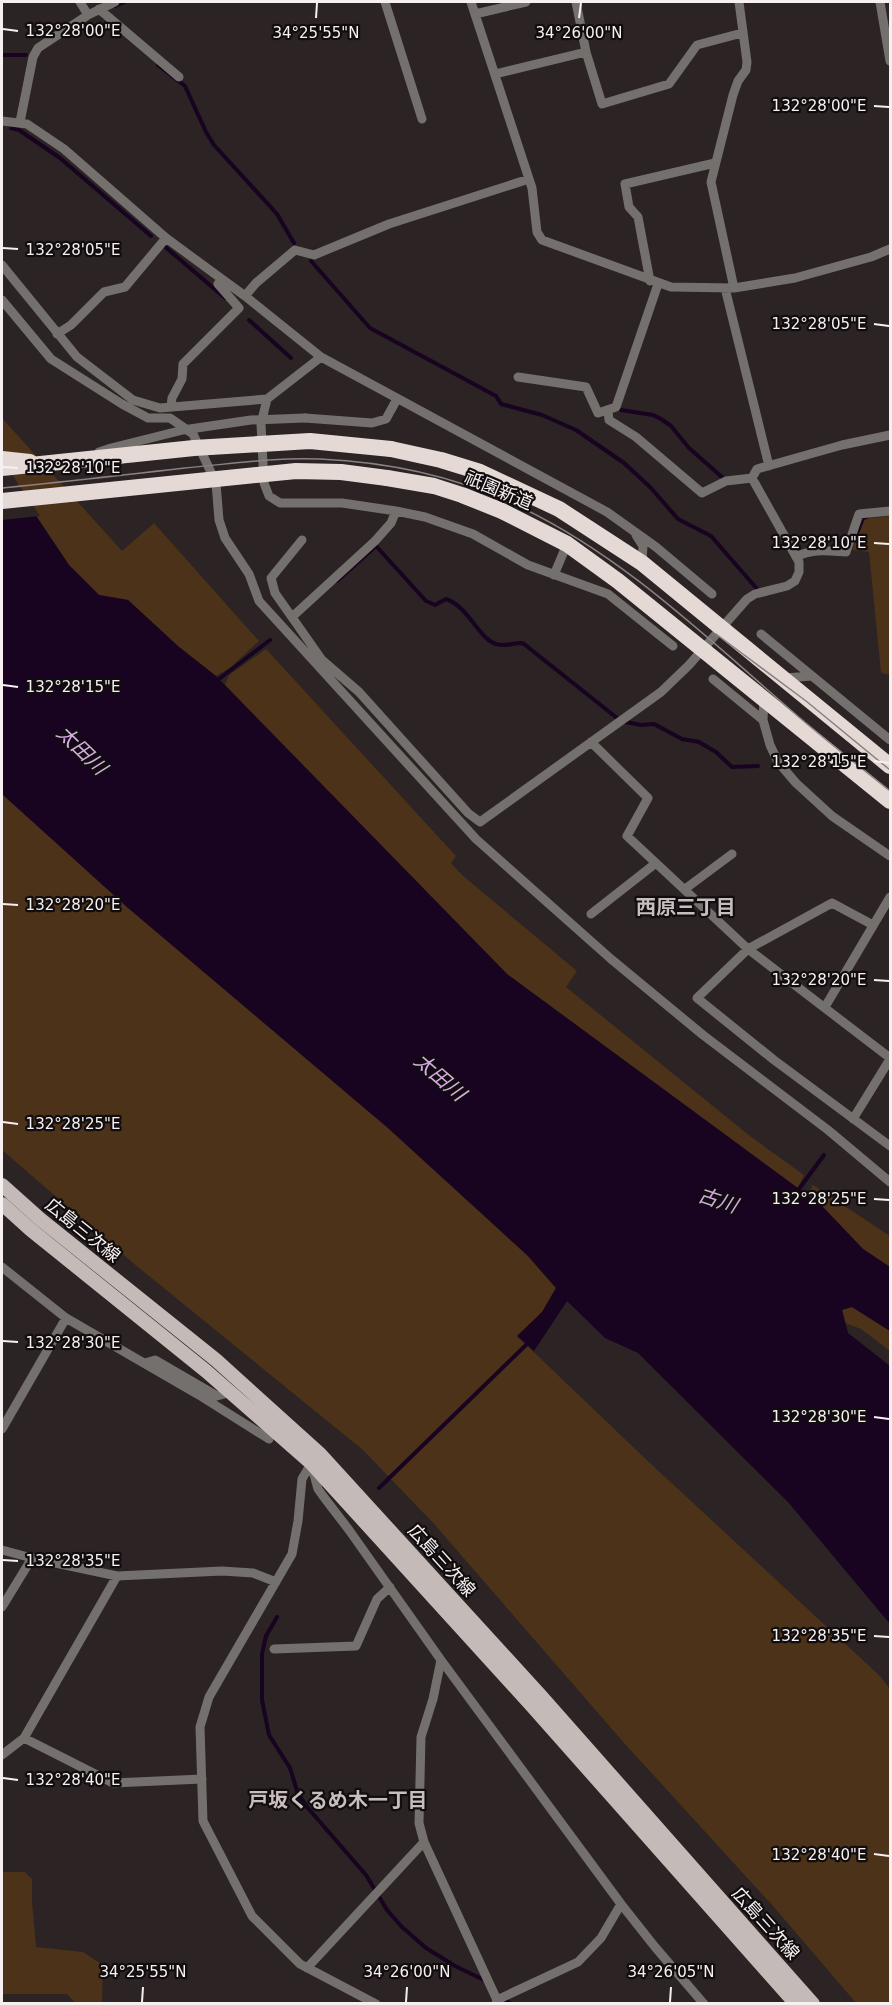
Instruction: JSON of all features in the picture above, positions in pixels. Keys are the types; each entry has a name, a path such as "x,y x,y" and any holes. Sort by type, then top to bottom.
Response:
{"highway":[{"name":"祇園新道","path":"2,468 194,448 309,441 391,448 470,469 522,490 559,509 642,563 891,766"},
{"name":"祇園新道","path":"2,459 42,464"},
{"name":"祇園新道","path":"2,501 296,471 341,472 387,478 434,486 462,495 502,511 567,544 704,649 891,801"}],"main road":[{"name":"広島三次線","path":"2,1185 40,1219 216,1360 316,1459 540,1695 813,2004"},
{"name":"広島三次線","path":"2,1204 31,1230 316,1459 796,2004"}],"street":[{"path":"80,2 88,15"},
{"path":"20,122 33,57 38,48 88,15 115,2"},
{"path":"385,2 422,119"},
{"path":"471,2 532,188 537,232 542,240 670,287 730,288 795,278 871,257 891,249"},
{"path":"475,14 526,2"},
{"path":"576,2 586,51 602,104 669,84 697,45 742,33"},
{"path":"739,2 747,62 746,70 738,81 733,95 711,182 730,288 769,466"},
{"path":"880,2 891,61"},
{"path":"99,9 179,77"},
{"path":"495,74 586,51"},
{"path":"4,124 20,122 27,124 64,149 166,238 321,357 607,512 633,530 712,594"},
{"path":"518,377 586,387 598,412 616,408 654,283 638,217 629,207 625,184 715,164"},
{"path":"245,297 256,283 295,250 314,255 389,224 529,179"},
{"path":"57,334 71,325 104,292 125,287 166,238"},
{"path":"2,265 77,357 133,400 160,408 267,399 321,357"},
{"path":"171,407 172,398 182,379 183,364 239,308 218,284 221,279"},
{"path":"2,300 51,359 148,418 170,418 193,434 216,483 219,520 225,538 249,574 259,601 476,839 611,959 675,1012 891,1182"},
{"path":"267,399 261,424 264,483 269,496 280,503 342,503 396,511 425,517 474,534 528,565 608,594 673,646"},
{"path":"80,460 111,448 183,430 251,420 305,418 372,423 386,420 397,399"},
{"path":"608,411 609,420 636,437 702,493 726,481 752,478"},
{"path":"752,478 757,469 842,445 891,435"},
{"path":"302,540 271,578 275,593 322,660 359,692 468,813 480,822 661,692 704,649 751,596 787,585 795,580 800,567 796,557 752,478"},
{"path":"292,617 375,541 392,523 396,511"},
{"path":"796,557 805,552 846,552 859,514 891,511"},
{"path":"633,530 643,546 642,563"},
{"path":"554,575 567,544"},
{"path":"761,634 891,740"},
{"path":"782,678 812,676"},
{"path":"713,679 763,720"},
{"path":"764,699 763,720 770,745 778,762 796,783 831,816 891,856"},
{"path":"591,742 648,798 627,836 748,949 891,1058 853,1119"},
{"path":"685,888 732,854"},
{"path":"591,914 656,863"},
{"path":"825,1007 891,897"},
{"path":"873,925 832,903 748,949 697,998 774,1060 891,1146"},
{"path":"2,1267 66,1318 269,1439"},
{"path":"2,1429 66,1318"},
{"path":"145,1363 155,1360 217,1396 231,1392"},
{"path":"316,1459 302,1479 292,1554 209,1697 200,1727 203,1821 252,1916 300,1964 376,2004"},
{"path":"316,1459 318,1489 621,1904 704,2004"},
{"path":"2,1550 117,1576 222,1571 253,1573 276,1581"},
{"path":"2,1606 32,1558"},
{"path":"2,1755 24,1738 117,1576"},
{"path":"274,1650 356,1646 377,1599 390,1587"},
{"path":"441,1660 433,1699 421,1737 419,1823 424,1842 497,2002 578,1962 601,1938 621,1904"},
{"path":"24,1738 113,1784 202,1779"},
{"path":"307,1968 424,1842"}],"shaded area":[{"path":"2,418 122,551 154,523 259,641 231,667 216,676 179,647 128,600 99,595 69,565 2,465"},
{"path":"890,516 890,675 881,673 869,552 852,550 864,519"},
{"path":"266,649 456,856 451,863 462,875 577,971 566,987 750,1136 804,1175 798,1188 507,974 225,685 229,675"},
{"path":"2,794 127,907 388,1128 528,1256 556,1288 542,1312 518,1337 880,1676 890,1689 890,2003 856,2003 773,1906 624,1743 435,1525 363,1450 133,1263 2,1150"},
{"path":"813,1185 890,1236 890,1267 863,1249 822,1206 807,1195"},
{"path":"852,1307 890,1331 890,1351 861,1329 845,1323 842,1309"},
{"path":"2,1872 25,1872 32,1879 36,1947 83,1952 103,1965 102,2003 75,2003 67,1994 2,1994"}],"water":[{"path":"2,465 69,565 99,595 128,600 179,647 216,676 507,974 822,1206 863,1249 890,1267 890,1331 852,1307 842,1310 848,1333 890,1366 890,1624 788,1502 638,1353 605,1338 567,1301 534,1351 517,1336 542,1312 556,1288 528,1256 388,1128 127,907 2,794"}],"pier":[{"path":"2,462 4,463 40,516 2,520"}],"waterway":[{"path":"115,6 125,2"},
{"path":"2,55 26,55"},
{"path":"158,65 185,86 214,145 277,214 294,243"},
{"path":"11,128 19,130 60,158 151,236"},
{"path":"163,245 225,298"},
{"path":"311,261 370,328 496,396 501,404 542,415 576,430 624,463 650,487 678,519 711,536 758,590"},
{"path":"249,320 291,358"},
{"path":"621,410 653,415 661,419 671,426 689,448 723,478"},
{"path":"857,533 863,518 866,517"},
{"path":"337,581 376,546 426,601 435,605 446,599 454,603 484,636 496,644 524,644 617,718"},
{"path":"219,679 270,640"},
{"path":"626,722 641,725 654,724 682,739 699,742 716,752 732,767 758,766"},
{"path":"796,1193 824,1155"},
{"path":"379,1488 529,1342"},
{"path":"277,1617 266,1636 262,1654 262,1700 269,1735 290,1768 298,1794 366,1875 387,1910 402,1927 426,1948 482,1979"},
{"path":"507,2001 511,2004"}],"tram line":[{"path":"2,488 236,463 303,459 370,463 395,467 468,486 514,504 553,524 626,572 661,598 805,722 890,791"},
{"path":"716,634 806,701 890,770"}],"district":[{"name":"西原三丁目","path":"686,907"},
{"name":"戸坂くるめ木一丁目","path":"338,1800"}],"water label":[{"name":"太田川","path":"82,750"},
{"name":"太田川","path":"440,1077"},
{"name":"古川","path":"718,1200"}]}
